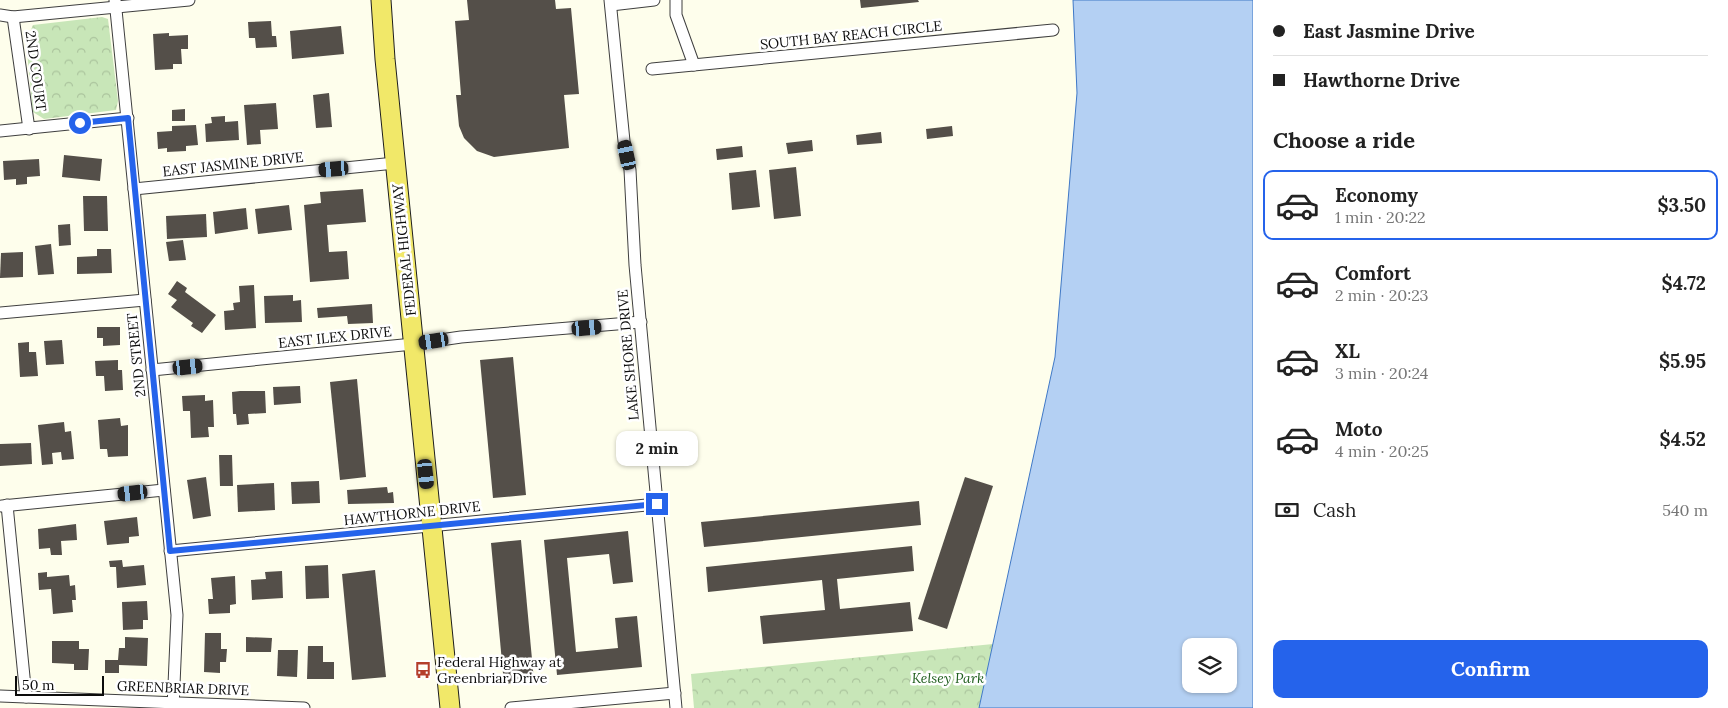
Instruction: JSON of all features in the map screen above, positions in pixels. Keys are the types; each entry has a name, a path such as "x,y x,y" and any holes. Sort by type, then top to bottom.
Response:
{"main road":[{"name":"FEDERAL HIGHWAY","path":"381,0 395,163 450,708"}],"street":[{"path":"0,15 13,18 116,3 190,0"},
{"path":"611,2 654,0"},
{"path":"676,0 676,15 694,65"},
{"name":"LAKE SHORE DRIVE","path":"611,2 624,141 630,170 640,322 676,708"},
{"name":"2ND STREET","path":"116,3 177,615 173,706"},
{"name":"2ND COURT","path":"13,18 29,129"},
{"name":"SOUTH BAY REACH CIRCLE","path":"652,69 1053,30"},
{"path":"0,131 128,118"},
{"name":"EAST JASMINE DRIVE","path":"134,189 395,163"},
{"path":"0,313 145,300"},
{"name":"EAST ILEX DRIVE","path":"152,370 413,344 461,337 640,322"},
{"path":"26,697 4,506 164,490"},
{"name":"HAWTHORNE DRIVE","path":"170,551 657,504"},
{"path":"511,708 675,693"},
{"name":"GREENBRIAR DRIVE","path":"0,696 173,706 304,708"}],"green space":[{"path":"102,17 108,19 118,101 116,110 44,119 33,112 26,42 33,25"},
{"name":"Kelsey Park","path":"993,644 979,708 694,708 691,674"}],"water":[{"path":"1073,0 1253,0 1253,708 979,708 1055,357 1077,93"}],"building":[{"path":"467,0 555,0 556,9 571,8 579,94 564,95 569,148 494,157 477,151 464,138 459,126 456,95 461,95 455,21 469,20"},
{"path":"860,0 918,0 919,2 861,8"},
{"path":"271,21 272,36 276,36 277,47 256,48 255,38 249,38 248,22"},
{"path":"341,26 344,54 292,59 290,31"},
{"path":"169,33 169,36 188,35 188,49 181,49 182,64 173,64 173,69 155,70 153,34"},
{"path":"329,93 332,127 316,128 313,95"},
{"path":"276,103 278,129 260,130 261,144 247,145 244,105"},
{"path":"185,109 185,121 172,121 172,110"},
{"path":"225,116 225,122 238,121 239,140 206,142 205,124 212,123 211,117"},
{"path":"196,125 198,145 186,146 186,151 167,152 167,148 158,149 157,132 172,131 172,126"},
{"path":"952,126 953,136 927,139 926,129"},
{"path":"881,132 882,143 857,145 856,135"},
{"path":"812,140 813,151 788,154 786,143"},
{"path":"742,146 743,157 717,160 716,149"},
{"path":"64,155 102,159 100,181 62,177"},
{"path":"39,159 40,176 27,177 27,184 16,185 16,179 4,180 3,161"},
{"path":"796,167 801,216 774,219 769,170"},
{"path":"756,170 760,207 732,210 729,173"},
{"path":"363,189 366,222 327,225 329,252 347,251 349,279 310,282 304,205 321,203 320,192"},
{"path":"83,196 107,196 108,231 84,231"},
{"path":"289,205 292,230 258,234 255,209"},
{"path":"246,208 248,229 215,234 213,212"},
{"path":"206,214 207,237 167,239 166,216"},
{"path":"70,224 71,245 59,246 58,225"},
{"path":"183,240 186,260 169,261 166,242"},
{"path":"51,244 54,274 38,275 35,246"},
{"path":"97,249 111,249 112,273 77,274 77,257 97,256"},
{"path":"23,252 23,277 0,278 1,253"},
{"path":"177,281 187,288 185,292 216,315 202,333 191,326 193,323 171,307 177,300 168,294"},
{"path":"254,285 256,328 225,330 224,311 234,310 233,303 240,302 239,286"},
{"path":"293,295 293,301 301,300 302,322 265,323 264,296"},
{"path":"372,304 373,323 348,324 347,316 318,318 317,308"},
{"path":"97,327 120,327 120,345 103,346 103,338 97,338"},
{"path":"62,340 64,364 46,365 44,341"},
{"path":"29,342 29,352 36,352 38,376 20,377 18,343"},
{"path":"513,357 526,495 493,498 480,360"},
{"path":"118,360 118,370 122,370 123,390 105,391 104,376 96,376 95,361"},
{"path":"357,379 366,477 340,480 330,382"},
{"path":"300,386 301,403 274,405 273,387"},
{"path":"265,391 266,413 248,414 249,424 237,425 236,414 233,414 232,392"},
{"path":"205,395 205,401 213,400 214,427 208,427 209,437 191,438 190,411 183,411 182,396"},
{"path":"120,418 121,426 128,425 128,456 108,457 107,449 100,449 98,420"},
{"path":"64,422 65,432 71,431 74,459 62,460 61,452 52,453 53,464 42,465 38,425"},
{"path":"31,443 32,464 0,466 0,444"},
{"path":"219,455 232,455 233,486 220,486"},
{"path":"206,477 211,516 193,519 187,480"},
{"path":"965,477 993,486 947,629 918,619"},
{"path":"319,481 320,503 292,504 291,482"},
{"path":"274,483 275,510 238,512 237,485"},
{"path":"387,487 388,493 393,492 394,503 348,504 347,490"},
{"path":"919,501 921,525 704,547 701,522"},
{"path":"137,517 139,536 129,537 129,543 107,545 104,521"},
{"path":"76,524 77,540 61,541 62,555 51,555 50,548 39,549 38,529"},
{"path":"628,531 633,582 613,584 609,554 567,558 576,652 618,648 615,618 637,616 642,667 557,675 544,540"},
{"path":"521,540 534,681 504,684 491,543"},
{"path":"912,546 914,571 837,579 840,609 910,602 913,631 763,644 760,616 825,610 822,580 708,592 706,567"},
{"path":"122,560 123,567 144,565 146,585 117,588 116,567 110,567 109,561"},
{"path":"328,565 329,598 306,599 305,566"},
{"path":"375,570 386,677 352,680 342,574"},
{"path":"282,571 283,598 252,600 251,580 266,579 265,572"},
{"path":"47,572 47,577 69,575 70,586 75,585 76,600 72,600 73,612 53,614 51,589 39,590 38,573"},
{"path":"235,576 236,604 230,605 230,613 209,614 208,599 213,599 211,578"},
{"path":"147,601 148,620 143,620 143,629 123,630 122,602"},
{"path":"205,633 221,633 221,649 227,649 226,662 220,662 220,673 204,672"},
{"path":"125,637 148,638 147,666 119,665 119,673 105,673 105,660 118,660 119,648 125,648"},
{"path":"246,637 272,638 271,652 246,652"},
{"path":"52,641 79,641 79,649 89,649 88,670 74,670 74,664 52,663"},
{"path":"308,646 323,646 323,662 334,662 334,679 307,679"},
{"path":"278,650 298,650 297,677 277,676"}],"place":[{"name":"Federal Highway at Greenbriar Drive","path":"423,670"}],"route":[{"path":"80,123 128,118 170,551 657,504"}]}
